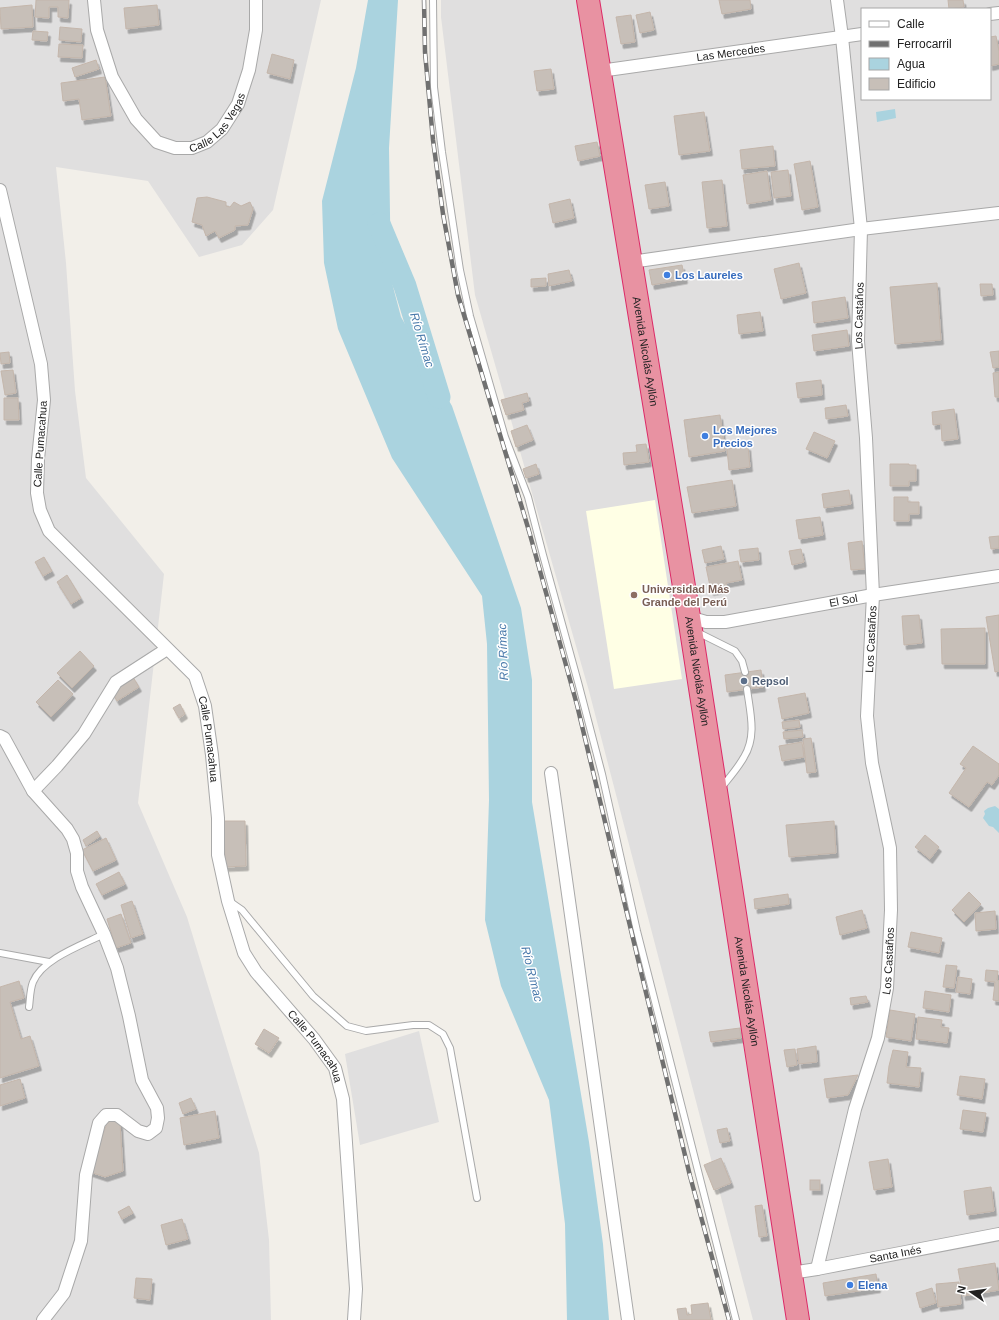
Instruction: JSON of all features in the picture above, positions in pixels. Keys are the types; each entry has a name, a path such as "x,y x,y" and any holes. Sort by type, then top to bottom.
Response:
{"highway":[{"name":"Avenida Nicolás Ayllón","path":"588,0 690,623 798,1320"}],"street":[{"name":"Calle Las Vegas","path":"94,0 97,30 112,77 136,119 157,142 175,148 192,148 207,142 222,129 238,104 249,70 256,30 256,0"},
{"name":"Los Castaños","path":"817,1270 855,1109 878,1038 887,988 891,910 890,848 872,764 867,716 873,595 866,438 858,341 861,229 837,0"},
{"name":"Las Mercedes","path":"600,72 861,34"},
{"name":"Calle Pumacahua","path":"0,190 40,364 44,400 38,459 37,493 40,510 49,531 195,676 205,706 212,755 218,818 218,855 228,900 244,953 256,972 314,1039 335,1068 343,1099 356,1289 354,1320"},
{"path":"631,262 861,229 999,213"},
{"name":"El Sol","path":"690,623 725,622 873,595 999,576"},
{"path":"33,791 57,766 84,734 116,682 167,649"},
{"path":"0,736 4,738 33,791 67,829 73,839 76,852 77,871 82,887 104,934 117,968 142,1080 157,1108 158,1118 156,1128 148,1134 138,1131 117,1115 106,1115 99,1123 86,1174 81,1241 64,1293 43,1320"},
{"path":"551,773 628,1320"},
{"name":"Santa Inés","path":"791,1273 817,1270 999,1234"}],"lane":[{"path":"433,0 434,87 442,152 460,270 469,308 505,436 528,496 578,682 602,774 637,932 736,1320"},
{"path":"690,623 735,651 742,661 745,672"},
{"path":"717,794 744,756 751,741 752,724 747,689"},
{"path":"228,900 242,910 261,931 313,996 347,1026 366,1031 413,1025 429,1025 443,1034 450,1048 477,1198"},
{"path":"29,1007 32,983 38,972 49,962 104,934"},
{"path":"0,953 49,962"}],"shaded area":[{"path":"0,0 321,0 273,210 242,245 199,257 148,181 56,167 66,263 75,391 86,478 164,574 138,803 187,917 259,1153 269,1240 271,1320 0,1320"},
{"path":"441,0 999,0 999,1320 753,1320 589,691 475,295 441,17"},
{"name":"Universidad Más Grande del Perú","path":"655,500 682,679 614,689 586,511"},
{"path":"419,1031 439,1122 360,1145 345,1054"}],"water":[{"path":"368,0 398,0 389,148 391,279 401,317 452,406 521,608 532,680 532,802 589,1142 603,1244 609,1320 567,1320 565,1224 549,1100 501,986 485,920 489,800 487,644 482,596 392,458 338,329 324,263 322,201 356,68"},
{"path":"895,109 896,118 877,122 876,112"},
{"path":"995,806 999,809 999,833 993,827 989,826 983,818 985,814 984,811"}],"building":[{"path":"36,0 69,0 68,18 58,17 58,7 49,7 49,18 35,17"},
{"path":"719,0 750,0 751,9 722,14"},
{"path":"948,0 963,0 964,7 949,8"},
{"path":"32,5 33,27 1,29 0,8"},
{"path":"157,5 159,25 126,29 124,8"},
{"path":"650,12 654,30 640,33 636,15"},
{"path":"631,15 635,42 621,44 616,17"},
{"path":"60,27 82,29 81,42 59,40"},
{"path":"33,31 48,32 47,41 32,40"},
{"path":"996,36 999,51 999,64 991,66 991,37"},
{"path":"59,44 83,45 82,58 58,57"},
{"path":"272,54 294,60 290,79 267,73"},
{"path":"96,60 99,69 75,77 72,68"},
{"path":"551,69 554,89 537,91 534,71"},
{"path":"105,77 111,116 82,120 79,99 63,101 61,83"},
{"path":"704,112 710,151 679,155 674,116"},
{"path":"597,142 600,156 578,161 575,146"},
{"path":"773,146 775,166 742,169 740,150"},
{"path":"810,161 818,207 802,210 794,164"},
{"path":"788,170 791,196 774,198 771,172"},
{"path":"767,171 771,200 747,204 743,175"},
{"path":"722,180 727,226 707,228 702,182"},
{"path":"665,182 669,206 649,209 645,185"},
{"path":"207,197 226,202 226,206 230,207 234,202 241,206 250,202 253,209 248,225 235,226 235,230 219,238 215,231 206,236 202,225 192,222 197,198"},
{"path":"570,199 574,218 553,223 549,204"},
{"path":"799,263 806,293 781,299 774,269"},
{"name":"Los Laureles","path":"682,265 685,279 652,285 649,270"},
{"path":"569,270 572,281 549,286 548,274"},
{"path":"546,278 546,286 531,287 531,279"},
{"path":"937,283 941,340 895,344 890,287"},
{"path":"980,284 992,284 993,295 981,296"},
{"path":"845,297 848,318 814,323 812,302"},
{"path":"760,312 763,331 739,334 737,315"},
{"path":"847,330 849,346 814,351 812,335"},
{"path":"999,351 999,367 993,368 990,352"},
{"path":"9,352 10,363 1,364 0,353"},
{"path":"13,370 16,393 5,395 1,371"},
{"path":"999,372 999,397 995,397 993,373"},
{"path":"821,380 822,395 798,398 796,383"},
{"path":"527,393 529,401 522,403 524,410 506,415 501,400"},
{"path":"4,398 18,398 19,420 4,420"},
{"path":"846,405 848,416 826,419 825,408"},
{"path":"954,409 958,439 942,441 941,424 933,425 932,412"},
{"name":"Los Mejores Precios","path":"720,415 725,451 689,457 684,420"},
{"path":"527,425 533,440 516,447 511,431"},
{"path":"814,432 835,441 827,458 806,449"},
{"path":"646,444 649,462 624,465 623,453 637,452 636,445"},
{"path":"748,446 750,467 729,470 727,449"},
{"path":"536,464 539,474 526,478 523,469"},
{"path":"890,464 916,465 916,481 909,481 909,486 890,486"},
{"path":"732,480 736,506 692,513 687,487"},
{"path":"849,490 851,504 824,508 822,494"},
{"path":"894,497 908,497 908,502 919,502 919,514 909,514 909,521 894,521"},
{"path":"820,517 823,535 799,539 796,520"},
{"path":"999,536 999,548 991,549 989,537"},
{"path":"862,541 865,569 851,570 848,543"},
{"path":"721,546 724,559 705,563 702,550"},
{"path":"758,548 759,560 741,562 739,550"},
{"path":"801,549 804,562 792,565 789,551"},
{"path":"44,557 52,571 43,576 35,562"},
{"path":"738,561 742,580 726,583 727,588 711,591 706,567"},
{"path":"67,575 81,598 71,604 57,582"},
{"path":"919,615 922,643 904,645 902,616"},
{"path":"999,615 999,671 995,672 986,617"},
{"path":"985,628 985,664 942,664 941,629"},
{"path":"80,651 94,666 72,688 57,673"},
{"name":"Repsol","path":"761,670 763,687 727,692 725,675"},
{"path":"133,677 139,687 117,701 112,692"},
{"path":"58,680 73,694 51,717 36,702"},
{"path":"805,693 809,713 782,719 778,698"},
{"path":"180,704 185,714 179,718 173,708"},
{"path":"799,720 800,727 783,729 782,722"},
{"path":"802,730 803,737 784,739 783,732"},
{"path":"811,738 816,772 807,773 803,739"},
{"path":"802,742 804,757 782,761 779,746"},
{"path":"973,746 999,764 999,775 992,785 987,782 969,807 949,793 966,768 960,764"},
{"path":"224,821 245,821 246,866 225,867"},
{"path":"834,821 836,853 789,857 786,825"},
{"path":"97,831 100,836 86,846 83,840"},
{"path":"925,835 939,847 930,859 915,847"},
{"path":"106,838 116,860 93,871 82,850"},
{"path":"119,872 125,884 102,895 96,884"},
{"path":"969,892 981,904 964,922 952,910"},
{"path":"788,894 789,904 755,909 754,899"},
{"path":"132,901 143,934 131,938 121,905"},
{"path":"862,910 867,928 840,935 836,917"},
{"path":"995,911 996,929 976,931 975,913"},
{"path":"121,914 131,943 116,948 107,919"},
{"path":"911,932 942,938 939,953 908,947"},
{"path":"946,965 957,966 954,988 943,987"},
{"path":"986,970 998,971 997,980 999,981 999,1001 993,1000 995,982 985,981"},
{"path":"958,977 972,979 970,994 956,992"},
{"path":"19,981 24,998 10,1002 21,1039 30,1036 39,1066 0,1078 0,987"},
{"path":"925,991 951,995 949,1012 923,1008"},
{"path":"866,996 868,1002 851,1005 850,998"},
{"path":"890,1010 915,1014 911,1041 886,1037"},
{"path":"918,1017 942,1020 941,1027 949,1028 947,1043 916,1039"},
{"path":"740,1028 741,1038 711,1042 709,1032"},
{"path":"264,1029 279,1038 269,1053 255,1044"},
{"path":"816,1046 817,1062 799,1064 797,1049"},
{"path":"795,1049 797,1065 787,1067 784,1050"},
{"path":"893,1050 908,1052 906,1067 921,1068 919,1087 887,1083"},
{"path":"858,1075 848,1095 827,1098 824,1079"},
{"path":"960,1076 985,1079 982,1099 957,1095"},
{"path":"20,1079 25,1098 0,1106 0,1085"},
{"path":"191,1098 196,1109 183,1114 179,1103"},
{"path":"963,1110 986,1113 983,1132 960,1129"},
{"path":"215,1111 219,1138 184,1145 180,1118"},
{"path":"115,1118 120,1123 123,1171 105,1177 90,1172 107,1123"},
{"path":"727,1128 730,1141 720,1143 717,1130"},
{"path":"721,1158 731,1183 714,1190 704,1165"},
{"path":"888,1159 892,1187 874,1190 869,1162"},
{"path":"810,1180 820,1180 820,1190 810,1190"},
{"path":"991,1187 994,1211 967,1215 964,1191"},
{"path":"762,1205 767,1236 759,1237 755,1206"},
{"path":"129,1206 133,1213 122,1219 118,1212"},
{"path":"182,1219 188,1239 166,1245 161,1225"},
{"path":"995,1263 999,1290 963,1296 958,1269"},
{"name":"Elena","path":"876,1274 878,1288 825,1296 823,1283"},
{"path":"136,1278 152,1279 150,1300 134,1298"},
{"path":"959,1282 961,1304 938,1307 936,1284"},
{"path":"932,1288 936,1303 920,1308 916,1293"},
{"path":"708,1303 711,1320 679,1320 677,1309 686,1308 687,1315 692,1314 691,1305"}],"waterway":[{"name":"Río Rímac","path":"379,224 405,286 439,397"}],"railway":[{"path":"424,0 425,52 433,140 443,214 458,295 529,531 577,705 690,1176 729,1320"}],"place":[{"name":"Los Laureles","path":"667,275"},
{"name":"Los Mejores Precios","path":"705,436"},
{"name":"Universidad Más Grande del Perú","path":"634,595"},
{"name":"Repsol","path":"744,681"},
{"name":"Elena","path":"850,1285"}]}
